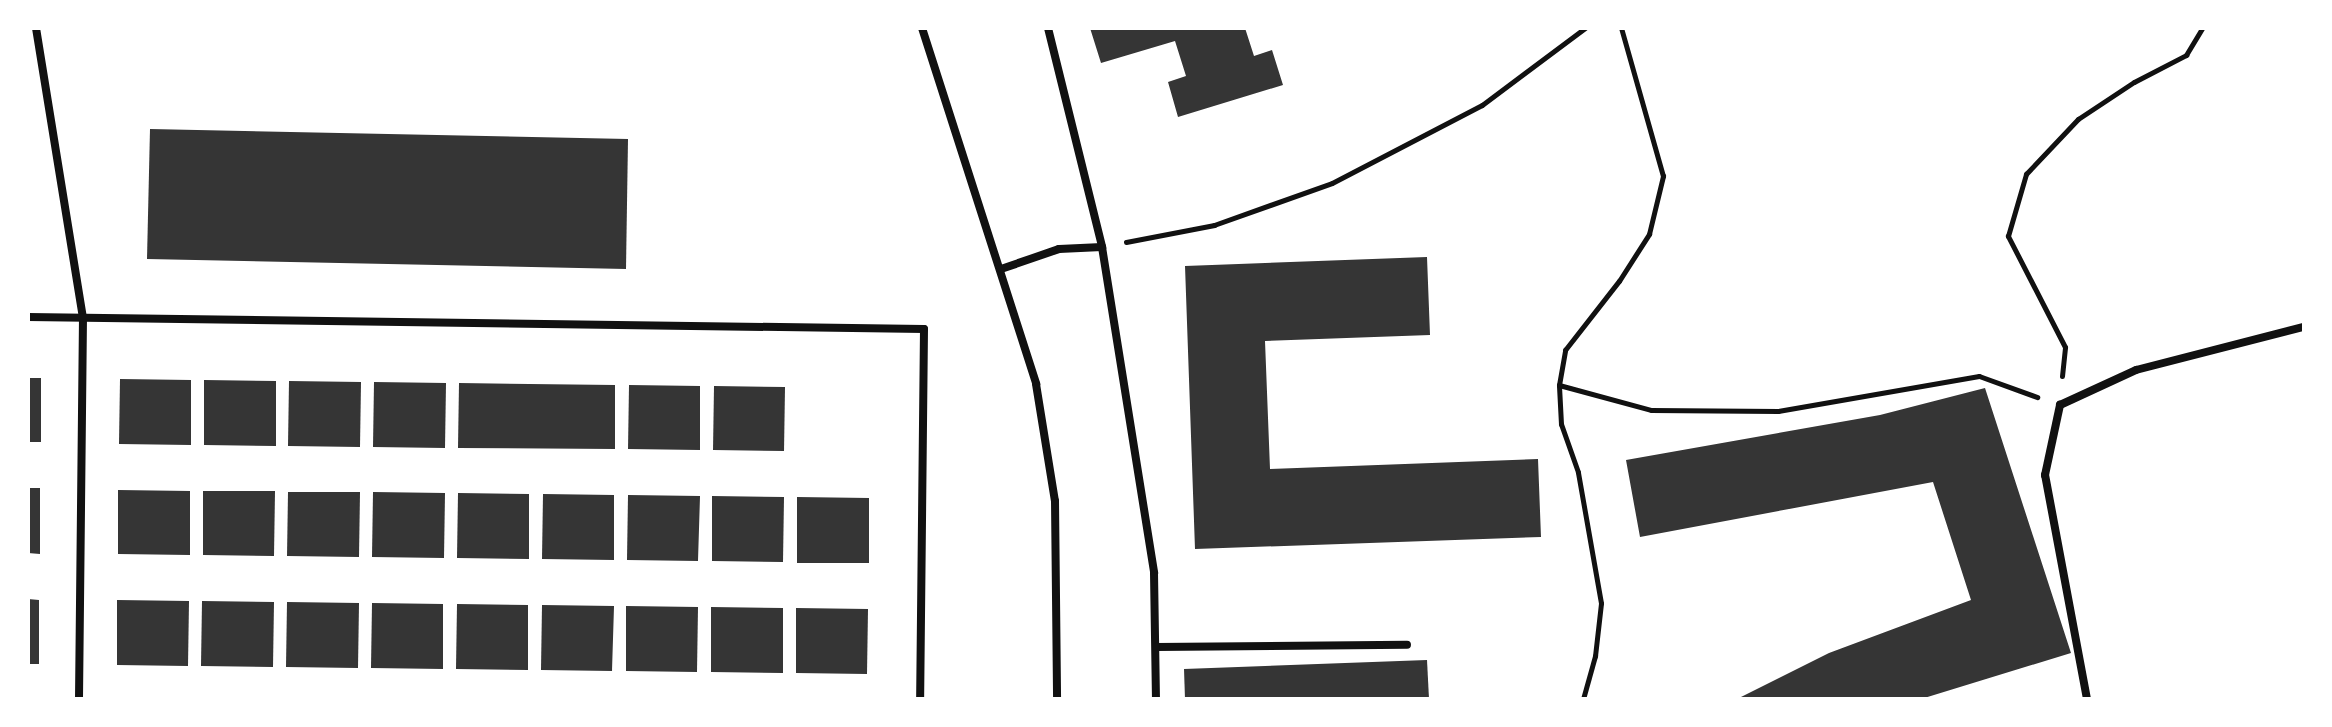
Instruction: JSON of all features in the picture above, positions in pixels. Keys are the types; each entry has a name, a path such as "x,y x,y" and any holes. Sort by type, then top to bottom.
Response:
{"street":[{"path":"36,28 83,317 79,699"},
{"path":"922,28 1036,384 1055,501 1057,699"},
{"path":"1048,28 1102,247 1154,573 1156,699"},
{"path":"1001,269 1059,249 1102,247"},
{"path":"28,317 924,329 920,699"},
{"path":"2087,699 2045,475 2060,405 2136,370 2304,327"},
{"path":"1156,647 1407,645"}],"path":[{"path":"1102,247 1214,225 1332,183 1482,105 1585,28"},
{"path":"1583,699 1595,656 1601,603 1578,472 1561,424 1559,385 1565,350 1619,281 1649,234 1663,176 1621,28"},
{"path":"1559,385 1651,410 1778,411 1979,376 2060,405 2065,347 2008,236 2026,174 2078,119 2134,82 2186,55 2202,28"}],"building":[{"path":"1090,28 1245,28 1254,56 1272,50 1283,85 1178,117 1168,82 1186,76 1175,41 1101,63"},
{"path":"150,129 628,139 626,269 147,259"},
{"path":"1427,257 1430,335 1265,341 1270,469 1538,459 1541,537 1195,549 1185,266"},
{"path":"28,378 41,378 41,442 28,442"},
{"path":"120,379 191,380 191,445 119,444"},
{"path":"204,380 276,381 276,446 204,445"},
{"path":"289,381 361,382 360,447 288,446"},
{"path":"374,382 446,383 445,448 373,447"},
{"path":"459,383 615,385 615,449 458,448"},
{"path":"629,385 700,386 700,450 628,449"},
{"path":"714,386 785,387 784,451 713,450"},
{"path":"1985,388 2071,653 1921,699 1737,699 1829,653 1971,600 1933,482 1640,537 1626,460 1880,415"},
{"path":"28,488 40,488 40,554 28,553"},
{"path":"118,490 190,491 190,555 118,554"},
{"path":"203,491 275,491 274,556 203,555"},
{"path":"288,492 360,492 359,557 287,556"},
{"path":"373,492 445,493 444,558 372,557"},
{"path":"458,493 529,494 529,559 457,558"},
{"path":"543,494 614,495 614,560 542,559"},
{"path":"628,495 700,496 698,561 627,560"},
{"path":"712,496 784,497 783,562 712,561"},
{"path":"797,497 869,498 869,563 797,563"},
{"path":"28,599 39,600 39,664 28,664"},
{"path":"117,600 189,601 188,666 117,665"},
{"path":"202,601 274,602 273,667 201,666"},
{"path":"287,602 359,603 358,668 286,667"},
{"path":"372,603 443,604 443,669 371,668"},
{"path":"457,604 528,605 528,670 456,669"},
{"path":"542,605 614,606 612,671 541,670"},
{"path":"626,606 698,607 697,672 626,671"},
{"path":"711,607 783,608 783,673 711,672"},
{"path":"796,608 868,609 867,674 796,673"},
{"path":"1427,660 1429,699 1185,699 1184,669"}]}
